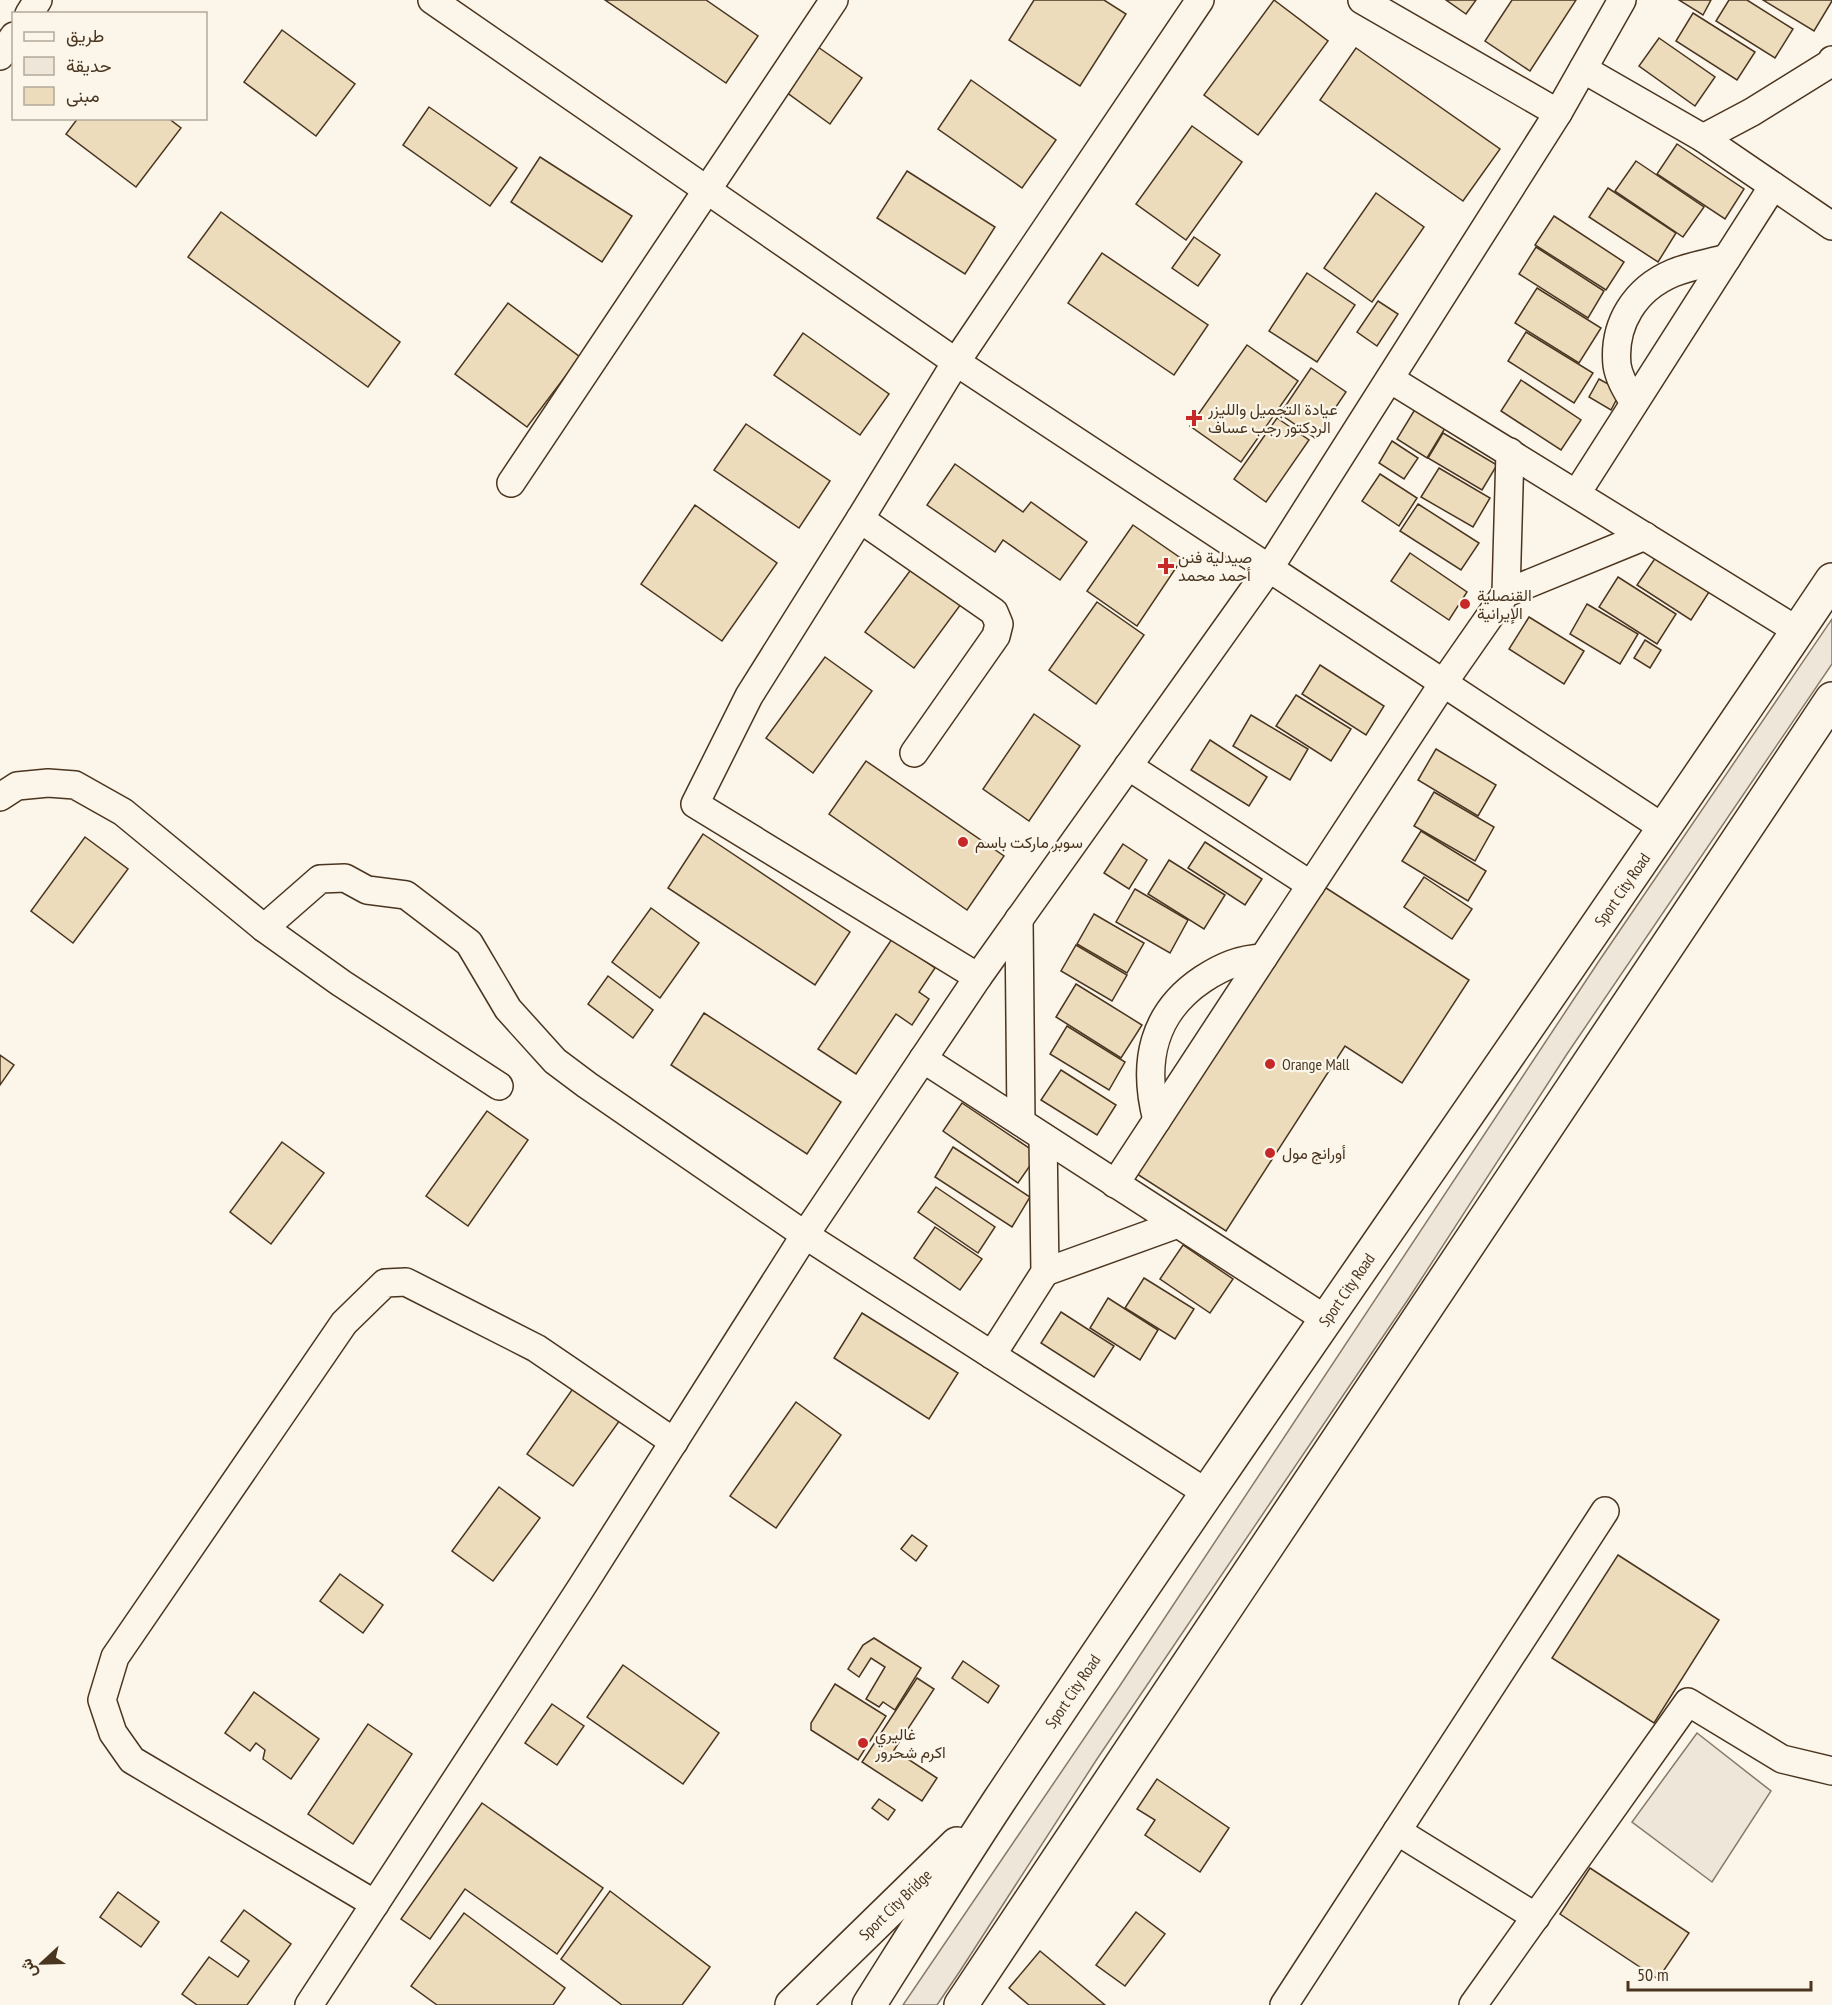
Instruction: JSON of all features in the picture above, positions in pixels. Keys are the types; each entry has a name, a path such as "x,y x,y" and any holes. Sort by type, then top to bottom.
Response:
{"main road":[{"name":"Sport City Road","path":"869,2005 997,1805 1208,1493 1665,829 1832,580"},
{"path":"961,2005 1832,699"},
{"name":"Sport City Bridge","path":"792,2005 997,1805"}],"street":[{"path":"432,0 459,8 708,189 956,362 1665,829"},
{"path":"511,483 834,0"},
{"path":"978,977 695,804 748,696 956,362 1200,0"},
{"path":"1362,0 1558,112"},
{"path":"309,2005 805,1236 923,1059 978,977 1270,567 1558,112 1622,0"},
{"path":"0,56 12,39"},
{"path":"1583,69 1703,138 1832,226"},
{"path":"1703,138 1831,70"},
{"path":"1577,494 1773,186"},
{"path":"1634,403 1622,382 1617,357 1621,323 1636,298 1651,285 1672,273 1726,258"},
{"path":"1390,379 1798,631"},
{"path":"1506,593 1510,452"},
{"path":"860,519 994,612 999,624 996,636 914,753"},
{"path":"1115,1184 1444,682 1506,593 1645,536"},
{"path":"1128,766 1311,885"},
{"path":"0,797 17,786 48,783 75,785 123,812 264,928 341,982 500,1086"},
{"path":"264,928 320,879 345,878 367,890 406,895 469,943 508,1009 555,1061 805,1236 1208,1493"},
{"path":"1019,919 1032,1130 1045,1272"},
{"path":"1157,1120 1150,1096 1149,1072 1152,1049 1169,1011 1189,988 1211,974 1243,959 1263,958"},
{"path":"923,1059 1327,1320"},
{"path":"992,1355 1045,1272 1178,1224"},
{"path":"375,1904 132,1760 112,1733 102,1700 116,1657 344,1323 385,1283 406,1282 536,1348 674,1442"},
{"path":"1284,2005 1605,1511"},
{"path":"1473,2005 1688,1702 1782,1759 1832,1771"},
{"path":"1397,1831 1536,1917"}],"green space":[{"path":"1832,619 1832,664 1567,1054 1407,1301 1097,1759 960,1971 937,2005 903,2005 1119,1687 1599,961"},
{"path":"1697,1733 1771,1791 1712,1882 1632,1822"}],"building":[{"path":"605,0 706,0 758,36 726,83"},
{"path":"1034,0 1104,0 1126,14 1080,86 1009,40"},
{"path":"1274,0 1328,41 1258,135 1204,95"},
{"path":"1446,0 1476,0 1466,14"},
{"path":"1512,0 1576,0 1530,71 1485,41"},
{"path":"1679,0 1711,0 1703,15"},
{"path":"1729,0 1747,0 1793,29 1775,58 1716,21"},
{"path":"1763,0 1832,0 1832,1 1814,31"},
{"path":"1693,13 1755,52 1737,80 1676,41"},
{"path":"282,30 355,84 316,136 244,82"},
{"path":"1659,38 1715,77 1695,106 1639,66"},
{"path":"818,47 862,78 830,124 786,92"},
{"path":"1356,48 1500,149 1463,201 1320,100"},
{"path":"971,80 1056,140 1022,188 938,129"},
{"path":"429,107 517,168 490,206 403,145"},
{"path":"76,120 171,120 181,128 136,187 66,134"},
{"path":"1192,126 1242,162 1186,240 1136,204"},
{"path":"1677,144 1744,189 1725,219 1657,174"},
{"path":"540,157 632,216 602,262 511,202"},
{"path":"1636,161 1704,207 1683,237 1615,191"},
{"path":"907,171 995,227 965,274 877,218"},
{"path":"1608,188 1676,233 1658,262 1589,217"},
{"path":"1376,193 1424,227 1372,302 1324,268"},
{"path":"221,212 400,342 368,387 188,257"},
{"path":"1554,216 1624,262 1606,290 1535,245"},
{"path":"1194,237 1220,255 1198,286 1172,268"},
{"path":"1536,247 1604,291 1588,318 1519,274"},
{"path":"1102,253 1208,325 1174,375 1068,303"},
{"path":"1307,273 1355,305 1317,362 1269,331"},
{"path":"1537,288 1601,328 1579,363 1515,323"},
{"path":"1378,301 1398,314 1377,346 1357,332"},
{"path":"508,303 580,357 527,427 455,374"},
{"path":"1526,332 1593,373 1574,403 1508,361"},
{"path":"803,333 889,394 860,435 774,375"},
{"path":"1247,345 1298,381 1241,462 1190,426"},
{"path":"1311,368 1346,392 1315,438 1280,414"},
{"path":"1599,379 1621,391 1611,410 1589,397"},
{"path":"1521,380 1581,420 1561,450 1501,411"},
{"path":"1420,401 1450,420 1427,458 1397,439"},
{"path":"1277,418 1309,440 1266,502 1234,479"},
{"path":"746,424 830,481 799,528 714,470"},
{"path":"1443,433 1497,465 1482,490 1428,458"},
{"path":"1392,441 1418,458 1404,479 1379,463"},
{"path":"955,464 1023,512 1031,502 1087,542 1060,580 1003,540 995,552 927,505"},
{"path":"1439,468 1490,498 1473,527 1421,497"},
{"path":"1380,474 1417,498 1399,526 1362,501"},
{"path":"1418,504 1479,543 1461,570 1400,531"},
{"path":"695,505 777,563 722,641 641,584"},
{"path":"1133,525 1182,559 1137,626 1087,591"},
{"path":"1410,553 1467,592 1449,620 1391,581"},
{"path":"1658,554 1711,589 1691,620 1637,585"},
{"path":"915,564 964,600 914,668 865,632"},
{"path":"1618,577 1676,614 1657,644 1599,607"},
{"path":"1097,602 1144,635 1096,704 1049,670"},
{"path":"1587,604 1638,634 1620,664 1570,634"},
{"path":"1529,617 1584,651 1564,684 1509,649"},
{"path":"1645,640 1661,650 1650,668 1634,658"},
{"path":"825,657 872,691 813,773 766,738"},
{"path":"1320,665 1384,706 1366,735 1302,694"},
{"path":"1296,695 1351,729 1331,761 1276,726"},
{"path":"1034,714 1080,746 1029,821 983,789"},
{"path":"1251,715 1308,749 1290,780 1233,746"},
{"path":"1210,740 1267,777 1249,806 1191,770"},
{"path":"1436,749 1496,785 1478,816 1418,780"},
{"path":"866,761 1004,856 967,910 829,814"},
{"path":"1434,792 1494,827 1475,861 1414,826"},
{"path":"1421,831 1486,871 1468,901 1402,861"},
{"path":"703,834 850,932 815,985 668,888"},
{"path":"85,837 128,869 73,943 31,911"},
{"path":"1205,842 1262,879 1245,905 1188,868"},
{"path":"1123,844 1147,860 1129,889 1104,873"},
{"path":"1169,860 1225,895 1204,929 1148,894"},
{"path":"1424,877 1472,909 1452,939 1404,907"},
{"name":"Orange Mall","path":"1323,886 1469,980 1402,1083 1345,1046 1226,1231 1137,1174"},
{"path":"1135,889 1188,920 1170,953 1116,922"},
{"path":"651,908 699,943 660,998 612,962"},
{"path":"1094,914 1144,943 1127,973 1077,944"},
{"path":"892,939 935,968 919,992 929,999 912,1025 896,1014 856,1074 818,1049"},
{"path":"1076,945 1127,975 1112,1001 1061,971"},
{"path":"608,976 653,1010 633,1038 588,1004"},
{"path":"1076,984 1142,1025 1121,1058 1056,1017"},
{"path":"704,1013 841,1102 807,1154 671,1065"},
{"path":"1067,1026 1125,1062 1109,1090 1050,1054"},
{"path":"0,1055 14,1065 0,1085"},
{"path":"1061,1070 1116,1105 1097,1135 1041,1100"},
{"path":"962,1103 1038,1154 1018,1183 943,1131"},
{"path":"487,1111 528,1140 468,1226 426,1196"},
{"path":"282,1142 324,1173 271,1244 230,1212"},
{"path":"953,1147 1030,1197 1012,1227 935,1177"},
{"path":"936,1187 995,1227 978,1253 918,1212"},
{"path":"935,1227 982,1259 960,1290 914,1258"},
{"path":"1183,1245 1233,1279 1210,1313 1160,1279"},
{"path":"1144,1278 1194,1309 1175,1339 1125,1308"},
{"path":"1108,1298 1158,1330 1140,1360 1090,1328"},
{"path":"1061,1312 1114,1346 1094,1377 1041,1343"},
{"path":"862,1313 958,1373 929,1419 834,1358"},
{"path":"579,1380 625,1413 573,1486 527,1454"},
{"path":"796,1402 841,1435 776,1528 730,1496"},
{"path":"499,1487 540,1518 493,1581 452,1551"},
{"path":"912,1535 927,1546 916,1561 901,1549"},
{"path":"1618,1555 1719,1620 1654,1723 1552,1658"},
{"path":"340,1574 383,1605 363,1633 320,1601"},
{"path":"874,1638 921,1668 895,1710 883,1702 879,1707 866,1699 885,1667 871,1658 859,1677 848,1669 863,1645"},
{"path":"963,1661 999,1686 988,1703 952,1678"},
{"path":"623,1665 719,1733 683,1784 587,1717"},
{"path":"917,1678 934,1689 894,1750 937,1778 922,1801 862,1762"},
{"path":"835,1684 886,1716 858,1760 811,1730 811,1723"},
{"path":"254,1692 319,1739 291,1779 263,1759 265,1750 256,1743 250,1751 225,1733"},
{"path":"552,1704 584,1726 557,1765 525,1743"},
{"path":"368,1724 412,1754 353,1844 308,1814"},
{"path":"1157,1779 1229,1828 1200,1872 1145,1835 1155,1820 1137,1809"},
{"path":"879,1799 895,1810 888,1820 872,1808"},
{"path":"482,1803 603,1888 557,1954 465,1889 430,1939 401,1919"},
{"path":"1590,1868 1689,1933 1658,1979 1560,1914"},
{"path":"610,1891 710,1967 682,2005 622,2005 561,1959"},
{"path":"118,1892 159,1922 141,1947 100,1917"},
{"path":"244,1910 291,1944 247,2005 197,2005 182,1994 209,1957 238,1977 249,1961 221,1941"},
{"path":"1136,1912 1165,1934 1125,1986 1096,1965"},
{"path":"464,1913 565,1988 553,2005 437,2005 411,1986"},
{"path":"1040,1951 1105,2005 1029,2005 1009,1988"}],"place":[{"name":"عيادة التجميل والليزر الردكتور رجب عساف","path":"1194,418"},
{"name":"صيدلية فنن أحمد محمد","path":"1166,566"},
{"name":"القنصلية الإيرانية","path":"1465,604"},
{"name":"سوبر ماركت باسم","path":"963,842"},
{"name":"Orange Mall","path":"1270,1064"},
{"name":"أورانج مول","path":"1270,1153"},
{"name":"غاليري اكرم شحرور","path":"863,1743"}]}
